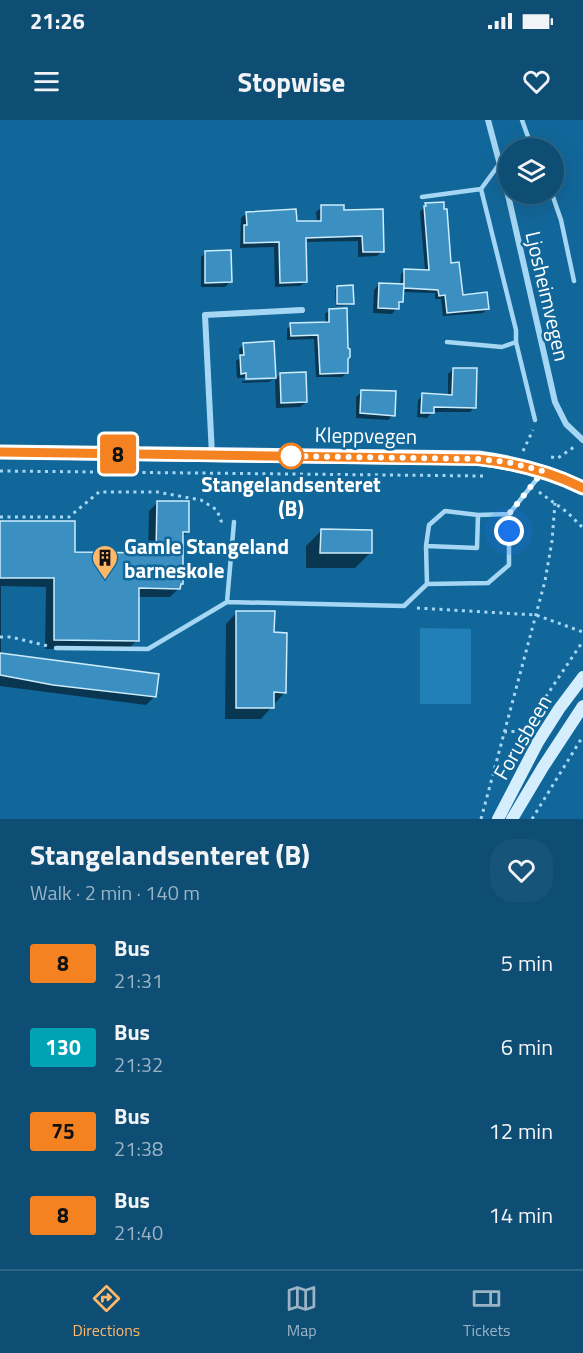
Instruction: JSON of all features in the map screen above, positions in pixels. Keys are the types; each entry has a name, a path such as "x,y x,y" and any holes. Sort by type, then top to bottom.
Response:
{"main road":[{"name":"Kleppvegen","path":"0,452 478,459 543,464 583,488"},
{"name":"Forusbeen","path":"498,819 538,742 583,677"},
{"name":"Forusbeen","path":"512,819 583,706"}],"street":[{"name":"Ljosheimvegen","path":"488,120 498,156"},
{"name":"Ljosheimvegen","path":"513,204 555,402 566,424 582,438"},
{"path":"212,456 205,315 302,309"}],"lane":[{"path":"522,120 528,138"},
{"path":"422,197 481,189 498,166"},
{"path":"481,189 516,330 516,342 535,420"},
{"path":"555,204 574,281"},
{"path":"447,342 502,347 516,342"},
{"path":"56,648 148,648 227,602 404,606 427,584 488,583 509,565 509,514 530,488 543,464"},
{"path":"427,584 426,546 429,525 445,511 478,515 509,514"},
{"path":"426,546 477,548 478,515"},
{"path":"227,602 234,522"}],"path":[{"path":"523,452 535,420"},
{"path":"543,464 572,449 582,438"},
{"path":"513,450 530,453"},
{"path":"0,471 488,476"},
{"path":"530,488 546,496 583,528"},
{"path":"0,517 69,517 99,492 157,492 201,500 217,510 221,521 234,522"},
{"path":"481,819 536,615 552,541 555,503"},
{"path":"404,606 434,610 536,615 583,632"},
{"path":"0,637 11,637 56,648"},
{"path":"503,732 523,730 583,641"},
{"path":"532,819 583,736"}],"shaded area":[{"path":"420,628 471,629 471,704 420,704"}],"building":[{"path":"444,202 444,209 447,209 451,263 459,262 463,295 487,292 489,309 447,313 445,295 439,296 438,290 404,288 404,269 429,270 425,203"},
{"path":"321,205 344,205 344,210 383,209 384,252 363,252 362,236 306,238 307,282 280,283 279,242 244,243 244,225 247,225 246,212 296,209 297,221 321,221"},
{"path":"231,250 232,282 205,283 205,251"},
{"path":"379,283 404,284 403,302 399,302 399,309 378,308"},
{"path":"353,285 354,304 337,304 337,286"},
{"path":"347,308 348,348 350,349 348,373 320,374 318,335 291,336 290,323 329,322 329,309"},
{"path":"274,341 276,378 246,379 246,373 241,374 240,355 244,355 243,343"},
{"path":"453,368 477,368 476,408 434,407 434,413 421,413 422,393 452,395"},
{"path":"306,372 307,402 281,403 280,373"},
{"path":"361,390 396,391 395,416 360,413"},
{"path":"157,501 189,501 189,532 183,532 183,584 180,589 139,588 139,641 54,640 54,578 0,578 0,521 75,521 75,552 156,553"},
{"path":"321,529 372,530 372,553 320,553"},
{"path":"236,611 275,611 274,632 287,633 286,693 274,692 274,708 236,708"},
{"path":"0,653 159,674 156,697 53,685 0,675"}],"bus line":[{"name":"8","path":"0,452 478,459 525,466 583,488"}],"place":[{"name":"Stangelandsenteret (B)","path":"291,456"},
{"name":"Gamle Stangeland barneskole","path":"105,581"}],"route":[{"path":"291,456 282,456 478,459 507,462 543,471 509,514 509,531"}]}
